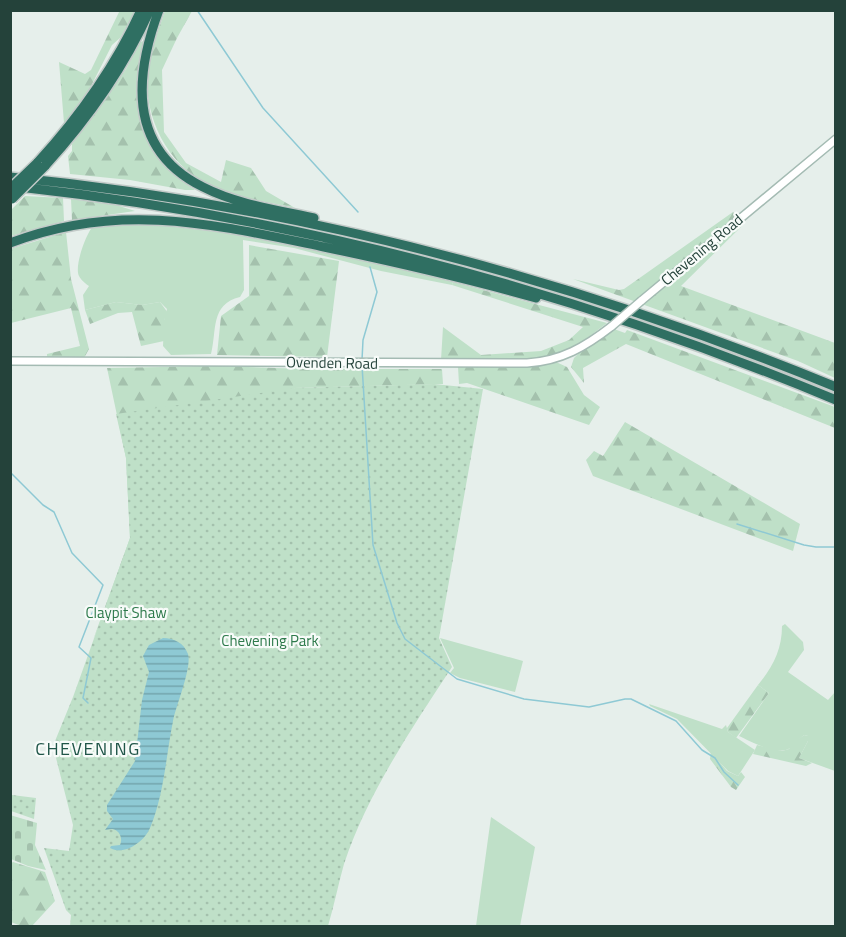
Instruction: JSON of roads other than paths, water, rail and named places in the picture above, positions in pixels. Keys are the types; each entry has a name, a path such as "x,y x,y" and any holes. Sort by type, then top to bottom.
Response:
{"highway":[{"path":"41,164 94,93 118,55 141,10"},
{"path":"11,194 76,130 127,55 150,10"},
{"path":"159,10 144,62 142,102 152,138 163,155 178,171 196,184 219,194 272,209 399,238 446,256"},
{"path":"10,175 257,213 446,256 636,313 836,387"},
{"path":"11,194 142,203 302,232 477,274 586,307 836,400"},
{"path":"10,243 57,228 96,221 147,218 190,222 251,232 380,259 608,316"}],"main road":[{"name":"Chevening Road","path":"564,356 584,346 612,326 836,139"},
{"name":"Ovenden Road","path":"10,361 527,363 564,356"}],"water":[{"path":"163,638 175,640 181,644 189,660 173,721 162,789 147,833 133,846 115,850 110,848 120,845 121,838 115,830 105,830 113,819 107,811 107,805 135,761 142,700 149,672 143,656 149,645"}],"waterway":[{"path":"197,10 263,108 358,212"},
{"path":"362,360 363,340 377,292 370,267"},
{"path":"362,365 373,545 397,623 405,639 457,679 524,699 589,707 631,699 676,721 702,750 715,758 724,772 738,785"},
{"path":"10,472 43,505 54,512 72,553 103,585 79,647 91,658 83,698 88,703"},
{"path":"737,524 804,545 836,547"}],"district":[{"name":"CHEVENING","path":"88,749"}],"park label":[{"name":"Claypit Shaw","path":"126,613"},
{"name":"Chevening Park","path":"270,641"}]}
